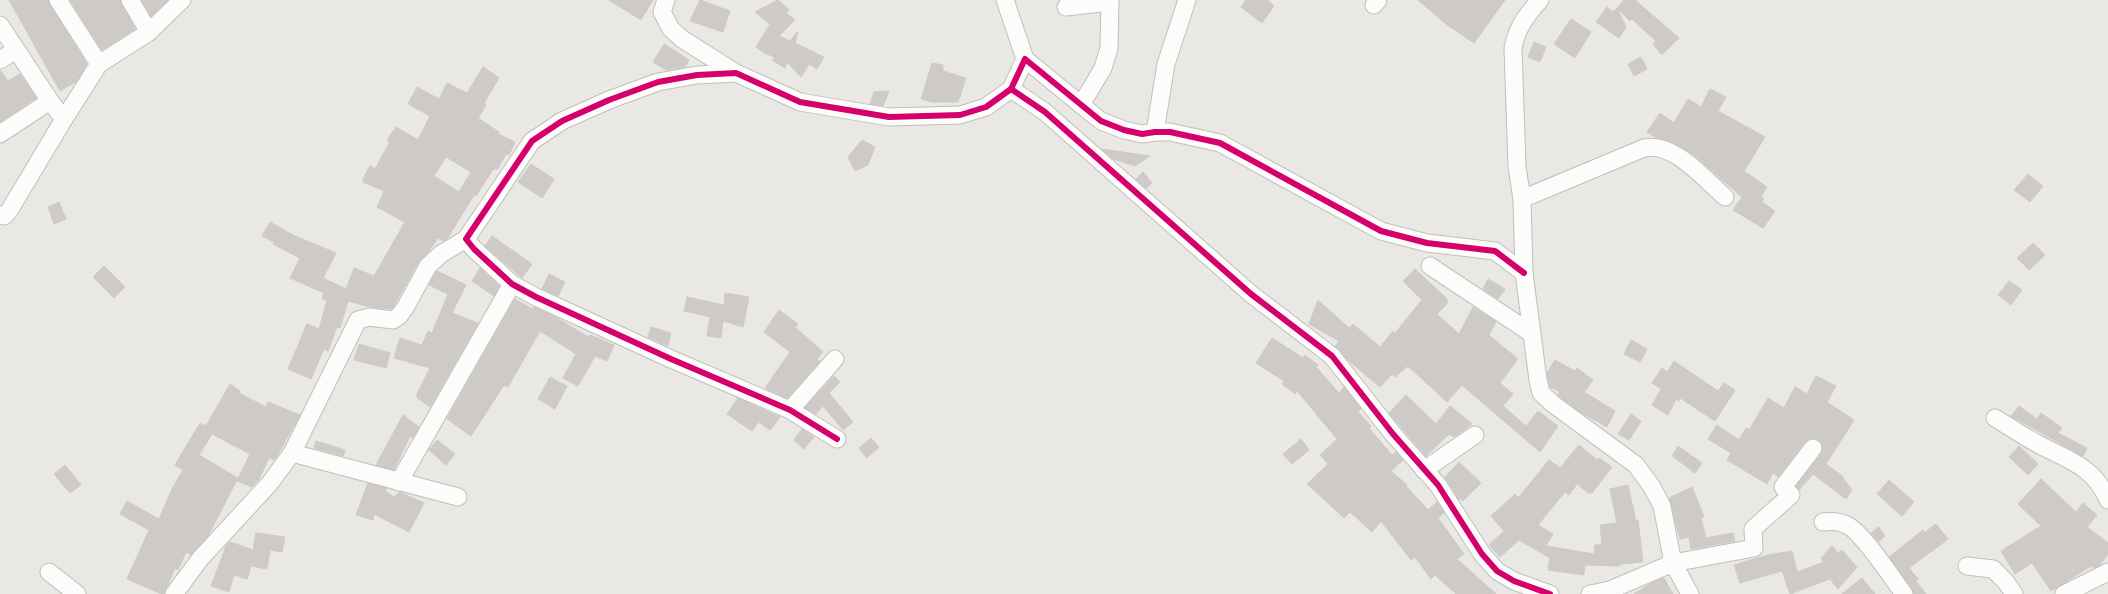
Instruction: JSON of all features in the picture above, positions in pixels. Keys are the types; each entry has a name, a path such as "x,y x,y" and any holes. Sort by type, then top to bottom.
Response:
{"street":[{"path":"58,0 99,64"},
{"path":"130,0 149,32"},
{"path":"0,215 4,216 9,211 99,64 149,32 182,0"},
{"path":"666,0 662,12 671,29 682,39 736,73 800,102 888,117 960,116 986,107 1011,90 1024,59"},
{"path":"1005,0 1024,59 1102,121 1124,130 1142,134 1170,132 1220,143 1381,231 1427,243 1495,251 1524,273"},
{"path":"1154,132 1166,64 1187,0"},
{"path":"1540,0 1522,21 1515,34 1513,48 1517,167 1522,199 1524,273 1531,315 1531,333 1541,393 1552,404 1636,465 1640,470 1652,487 1662,506 1673,563 1690,594"},
{"path":"1066,7 1110,1 1110,48 1103,68 1081,105"},
{"path":"0,25 50,102 64,119"},
{"path":"0,60 16,50"},
{"path":"174,594 200,559 270,483 292,453 358,320 369,317 393,320 399,316 428,266 441,254 466,239 532,141 546,131 609,100 658,82 697,75 736,73"},
{"path":"1011,90 1045,112 1251,294 1332,356 1393,434 1438,485 1482,554 1497,571 1514,581 1550,594"},
{"path":"0,134 50,102"},
{"path":"1522,199 1652,146 1662,148 1678,155 1725,197"},
{"path":"466,239 474,249 512,284 536,297 671,359 790,410 838,439"},
{"path":"1430,266 1531,333"},
{"path":"399,482 512,284"},
{"path":"790,410 834,359"},
{"path":"1995,418 2038,444 2076,462 2092,476 2108,500"},
{"path":"1424,470 1475,434"},
{"path":"1590,594 1610,590 1673,563 1754,548 1753,529 1791,495 1783,487 1813,448"},
{"path":"292,453 458,497"},
{"path":"1823,522 1837,521 1849,526 1861,538 1904,594"},
{"path":"1967,566 1992,569 2006,582 2014,594"},
{"path":"50,572 77,594"},
{"path":"2064,594 2108,572"}],"building":[{"path":"9,0 48,0 87,64 77,81 60,91"},
{"path":"70,0 120,0 135,29 102,50"},
{"path":"142,0 168,0 151,16"},
{"path":"609,0 653,0 641,20"},
{"path":"700,0 730,11 723,32 690,21"},
{"path":"778,0 789,10 786,13 795,20 779,36 790,41 798,31 795,43 824,57 817,69 809,64 801,77 787,62 785,68 772,60 775,57 764,53 756,47 770,24 755,12"},
{"path":"1246,0 1267,0 1274,6 1262,23 1241,7"},
{"path":"1418,0 1505,0 1474,43 1446,24"},
{"path":"1624,0 1635,0 1679,38 1662,55 1653,44 1656,41 1632,19 1630,21 1617,8"},
{"path":"1607,7 1613,12 1617,8 1626,27 1619,38 1596,22"},
{"path":"1571,19 1591,32 1575,58 1554,44"},
{"path":"1534,42 1546,47 1540,62 1528,57"},
{"path":"664,44 689,60 685,67 666,70 653,62"},
{"path":"1641,57 1647,69 1634,76 1628,64"},
{"path":"932,63 943,65 943,71 966,78 958,102 932,102 921,99"},
{"path":"483,67 499,78 484,103 486,105 478,118 499,132 498,134 515,142 509,155 506,154 497,170 494,168 476,196 474,195 447,239 443,241 438,238 429,251 419,261 392,309 370,307 348,301 340,328 337,327 328,351 324,349 311,379 288,369 307,324 319,329 327,301 322,298 324,293 290,278 300,258 273,244 274,242 262,236 270,222 293,235 336,253 323,278 346,289 354,268 374,276 405,222 377,207 384,191 363,182 363,179 370,166 375,169 390,142 387,140 396,127 418,140 430,116 408,104 417,87 439,99 447,83 467,93","holes":["446,157 471,172 459,192 434,176"]},
{"path":"0,70 8,81 20,74 36,98 0,122"},
{"path":"1710,89 1726,97 1718,111 1765,137 1744,171 1767,187 1761,196 1764,199 1762,202 1775,211 1763,228 1733,210 1742,197 1694,155 1669,141 1655,137 1647,132 1660,113 1674,123 1688,99 1701,107"},
{"path":"889,91 883,106 870,104 874,92"},
{"path":"862,140 875,147 868,165 855,171 848,157"},
{"path":"1102,149 1150,156 1135,166 1113,159"},
{"path":"531,164 554,179 542,198 518,182"},
{"path":"1143,172 1152,183 1146,188 1136,179"},
{"path":"2028,174 2043,186 2030,202 2014,190"},
{"path":"59,202 66,219 54,224 48,207"},
{"path":"492,236 532,264 522,278 485,246"},
{"path":"2033,243 2045,255 2029,270 2017,258"},
{"path":"104,266 125,287 114,298 93,277"},
{"path":"480,268 499,286 494,296 472,281"},
{"path":"1415,269 1447,299 1447,304 1437,314 1459,334 1473,307 1496,322 1489,335 1518,359 1500,383 1513,394 1503,406 1526,426 1538,411 1558,426 1540,452 1462,385 1447,402 1408,366 1395,377 1392,374 1380,387 1349,361 1335,346 1339,341 1309,324 1318,300 1349,328 1353,324 1380,347 1393,331 1395,333 1422,300 1403,281"},
{"path":"437,271 466,285 452,313 478,323 430,407 417,398 417,394 430,368 394,358 400,338 422,345 428,331 432,333 448,294 429,285"},
{"path":"549,274 565,282 558,296 542,289"},
{"path":"1488,279 1505,289 1498,299 1483,289"},
{"path":"2009,281 2022,290 2011,305 1998,295"},
{"path":"725,293 749,297 743,327 723,321 721,338 707,336 710,317 684,311 687,297 724,305"},
{"path":"515,299 532,309 534,307 557,318 588,337 590,335 614,345 607,361 595,356 578,386 563,378 576,354 540,331 508,387 504,385 471,436 447,419"},
{"path":"779,310 798,324 795,327 823,352 817,359 820,361 787,398 765,388 790,352 764,332"},
{"path":"651,327 671,333 668,346 648,337"},
{"path":"1272,338 1303,358 1305,355 1318,365 1316,367 1339,393 1344,387 1361,409 1358,412 1371,426 1369,428 1392,455 1396,452 1403,460 1391,471 1407,485 1406,486 1428,510 1437,502 1444,513 1438,518 1464,554 1457,559 1496,594 1456,594 1435,575 1431,579 1415,557 1411,560 1381,521 1372,532 1350,512 1344,518 1307,484 1328,464 1320,455 1337,439 1297,391 1295,394 1282,384 1284,381 1256,363"},
{"path":"1631,340 1647,349 1640,362 1624,354"},
{"path":"359,344 390,353 386,368 354,360"},
{"path":"1555,360 1575,371 1577,368 1593,380 1584,392 1615,411 1607,427 1580,412 1558,395 1560,392 1550,387 1547,373"},
{"path":"1674,361 1718,391 1724,383 1735,390 1715,421 1680,398 1679,401 1676,399 1668,415 1652,405 1661,389 1652,383 1662,368 1667,372"},
{"path":"834,376 840,382 829,393 853,422 843,430 823,406 816,414 805,408"},
{"path":"1816,376 1836,386 1827,402 1854,420 1826,464 1841,475 1852,490 1846,499 1813,474 1799,490 1796,486 1821,454 1822,445 1819,440 1810,439 1805,442 1778,477 1773,473 1767,484 1727,460 1731,453 1708,439 1717,425 1739,440 1746,428 1749,430 1768,398 1784,408 1795,387 1807,394"},
{"path":"550,377 567,386 555,409 538,399"},
{"path":"230,384 240,391 239,393 266,407 268,402 300,415 276,458 274,460 269,458 259,479 252,487 237,481 250,454 212,434 199,455 238,478 208,536 191,555 186,552 178,570 175,568 164,594 162,594 127,579 149,530 120,514 127,501 159,519 172,489 183,470 175,465 200,423 206,426"},
{"path":"1406,395 1436,424 1450,406 1472,424 1454,437 1449,434 1426,456 1389,413"},
{"path":"738,398 780,417 770,430 759,422 752,431 727,414"},
{"path":"2019,406 2037,419 2041,413 2062,428 2058,433 2087,448 2083,456 2011,416"},
{"path":"1631,414 1641,421 1629,440 1618,434"},
{"path":"403,415 419,427 413,438 410,436 394,470 376,465"},
{"path":"802,429 814,437 804,449 794,440"},
{"path":"871,438 879,447 867,458 859,448"},
{"path":"1301,439 1309,450 1292,464 1283,454"},
{"path":"437,440 455,454 446,465 429,450"},
{"path":"316,441 345,450 343,456 314,448"},
{"path":"1579,445 1597,460 1599,458 1612,467 1592,493 1588,493 1577,484 1569,495 1565,492 1538,525 1553,534 1546,546 1594,554 1595,545 1602,545 1600,525 1617,523 1610,489 1628,485 1636,521 1638,520 1643,562 1620,564 1620,566 1585,565 1584,575 1548,570 1550,558 1519,540 1500,557 1489,545 1504,531 1491,516 1515,494 1518,498 1549,460 1560,468"},
{"path":"1678,446 1702,463 1695,473 1672,456"},
{"path":"2019,446 2038,464 2028,475 2009,457"},
{"path":"1459,462 1481,483 1463,501 1461,499 1459,500 1445,477"},
{"path":"65,465 81,485 70,493 54,474"},
{"path":"2041,479 2076,512 2083,503 2097,515 2087,527 2108,543 2108,554 2100,565 2094,568 2091,566 2051,591 2032,563 2015,574 2001,551 2041,526 2018,504"},
{"path":"1889,480 1914,502 1902,516 1877,494"},
{"path":"368,483 387,488 385,491 394,497 400,492 424,503 409,532 374,514 373,520 356,515"},
{"path":"1692,487 1704,517 1701,518 1706,538 1733,533 1735,541 1691,549 1689,537 1680,539 1669,498"},
{"path":"1936,524 1948,539 1909,568 1918,579 1916,581 1926,594 1914,594 1912,588 1889,557 1923,530 1924,533"},
{"path":"1879,527 1885,536 1879,542 1871,533"},
{"path":"256,533 285,537 282,552 270,550 267,569 251,566 247,579 234,575 229,592 211,586 226,546 230,542 253,550"},
{"path":"1832,546 1838,553 1842,550 1857,567 1838,589 1830,579 1790,594 1782,571 1740,583 1734,565 1768,555 1792,551 1797,572 1824,562 1821,558"},
{"path":"1664,578 1673,594 1634,594 1653,582"},
{"path":"1862,578 1875,594 1842,594"}],"cycle path":[{"path":"1524,273 1495,251 1427,243 1381,231 1220,143 1170,132 1142,134 1124,130 1101,121 1025,59 1011,89 1045,112 1251,294 1332,356 1393,434 1438,485 1482,554 1497,571 1514,581 1550,594"},
{"path":"837,439 790,410 671,359 536,297 512,284 474,249 466,239 532,141 562,121 609,100 658,82 697,75 736,73 800,102 889,117 960,115 986,107 1011,89"}]}
